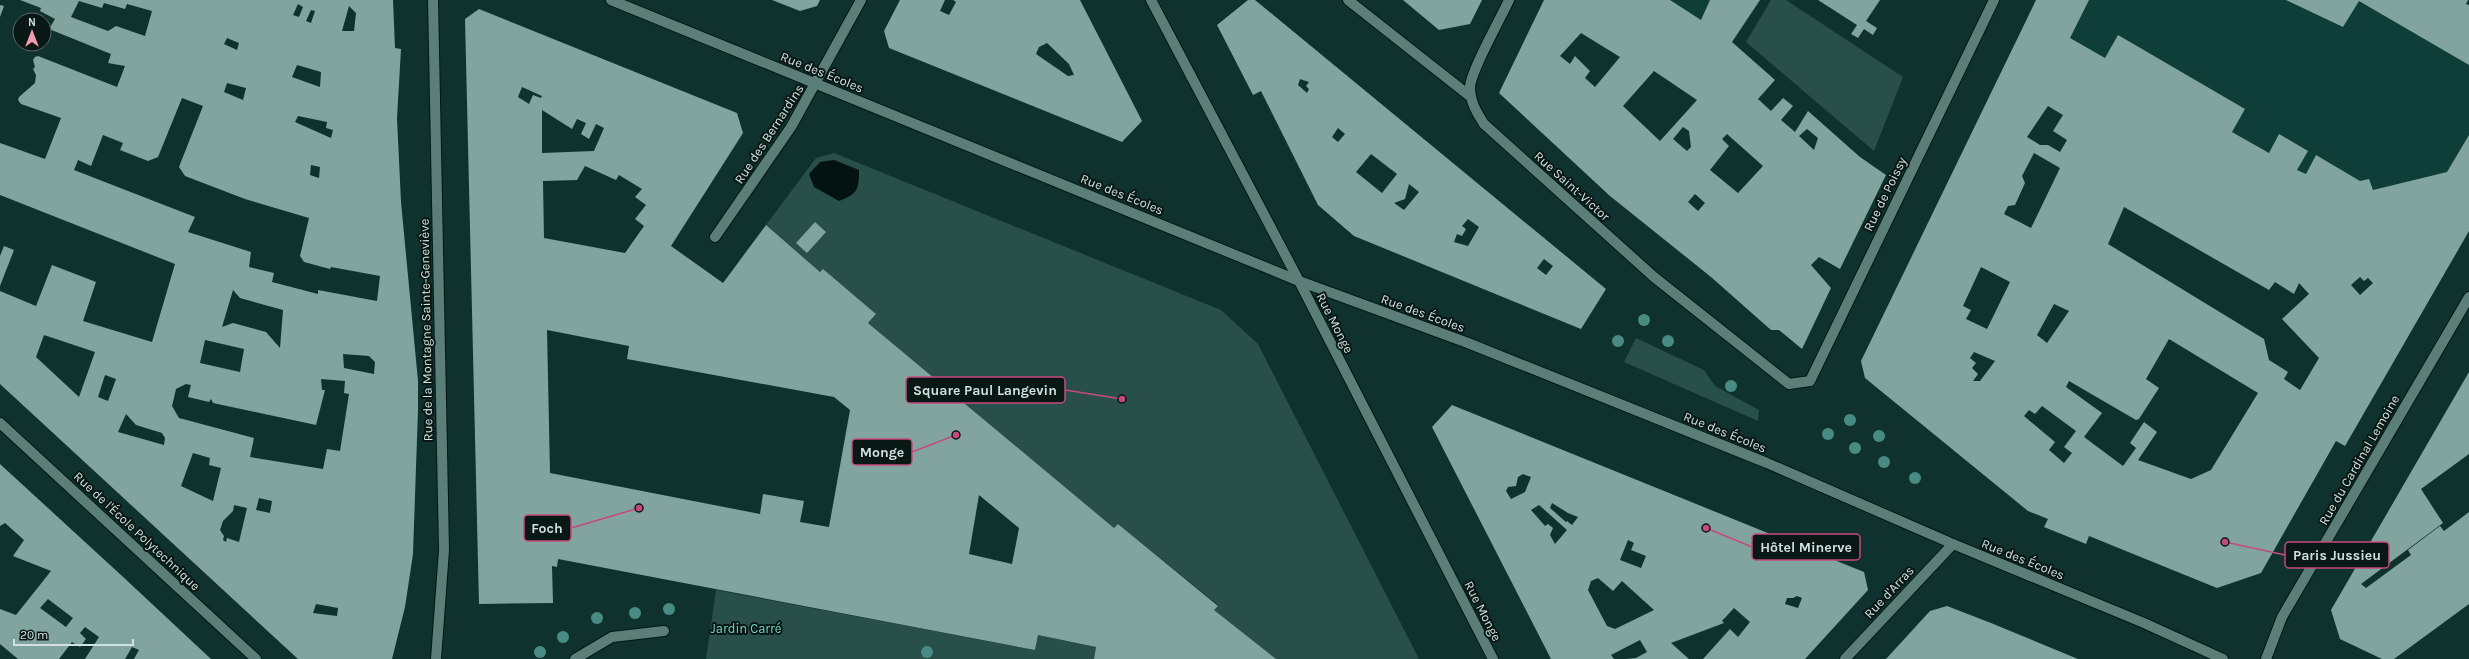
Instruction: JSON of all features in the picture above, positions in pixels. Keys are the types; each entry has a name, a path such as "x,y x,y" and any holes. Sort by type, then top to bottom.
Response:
{"street":[{"name":"Rue de la Montagne Sainte-Geneviève","path":"433,0 444,550 436,659"},
{"name":"Rue des Écoles","path":"611,0 1299,280 1456,338 1752,457 1953,544 2144,623 2223,659"},
{"name":"Rue des Bernardins","path":"715,237 791,127 817,84 862,0"},
{"name":"Rue Monge","path":"1151,0 1299,280 1493,659"},
{"name":"Rue Saint-Victor","path":"1348,0 1471,97 1475,110 1484,124 1654,277 1789,384"},
{"path":"1471,97 1472,78 1510,0"},
{"name":"Rue de Poissy","path":"1789,384 1810,381 1994,0"},
{"name":"Rue du Cardinal Lemoine","path":"2266,659 2282,617 2469,297"},
{"name":"Rue de l'École Polytechnique","path":"0,423 256,659"},
{"name":"Rue d'Arras","path":"1845,659 1953,544"},
{"path":"575,659 612,637 664,631"}],"shaded area":[{"path":"1670,0 1758,0 1732,42"},
{"path":"2036,0 2460,0 2469,5 2469,231 2452,261 2401,208 2373,190 2364,208 2028,15"},
{"path":"834,160 859,170 856,190 850,196 839,201 814,187 809,174 820,162"}],"green space":[{"path":"1771,0 1786,0 1903,77 1874,151 1746,42"},
{"path":"834,153 1221,310 1258,344 1419,659 1276,659 1214,610 1218,605 1118,524 1114,528 868,323 876,314 823,269 820,272 766,225 816,158"},
{"path":"1636,338 1704,370 1715,386 1759,410 1758,421 1624,362"},
{"name":"Jardin Carré","path":"716,590 1035,650 1038,635 1096,647 1094,659 706,659"}],"building":[{"path":"20,0 393,0 395,48 401,49 397,118 401,202 418,381 418,410 413,554 405,607 392,659 298,659 0,384 0,291 36,306 52,265 96,282 83,321 152,342 175,264 0,195 0,143 45,159 61,118 21,104 18,100 19,97 35,83 36,75 33,69 35,67 33,60 35,57 38,56 117,87 125,66 108,63 111,54 52,30 52,24 55,19 52,17 52,12 40,11 41,8","holes":["79,1 102,8 104,3 125,9 127,4 152,11 145,36 116,26 108,31 71,17","298,4 303,7 299,17 293,15","349,6 356,13 354,31 342,31","311,10 315,11 311,23 306,21","227,38 239,43 237,50 224,44","297,65 321,72 320,87 292,77","227,83 246,88 243,100 224,92","182,98 203,106 179,167 185,176 245,199 309,218 300,256 304,262 330,269 331,267 380,276 377,301 318,290 318,294 272,282 274,273 249,267 251,252 188,232 195,217 74,170 78,160 91,166 103,135 123,143 120,150 148,161 158,157","298,116 327,122 326,128 333,130 331,138 295,122","311,165 320,167 319,178 310,175","233,290 240,298 283,310 280,348 266,332 233,323 222,327","44,335 95,352 79,397 36,357","205,340 244,349 240,372 200,363","343,354 369,356 375,362 374,374 344,368","105,375 116,379 108,401 98,397","321,379 345,381 344,393 349,394 340,451 327,449 323,469 250,457 254,438 179,418 172,406 176,389 186,384 191,385 188,397 209,402 211,399 213,403 316,425 325,390 322,390","126,414 136,425 162,433 165,438 164,445 118,432","193,453 210,458 209,465 221,468 213,501 181,486","259,498 272,501 270,513 256,510","234,505 247,508 239,542 227,538 226,542 223,540 224,536 220,530 223,521 233,511","316,604 338,608 337,616 313,613"]},
{"path":"772,0 820,0 817,6 800,11"},
{"path":"900,0 945,0 940,11 949,15 956,2 953,0 1080,0 1142,121 1122,142 889,48 884,31","holes":["1047,43 1069,64 1074,75 1068,76 1036,54 1039,47"]},
{"path":"1248,0 1255,0 1606,289 1581,329 1354,236 1318,205 1261,91 1253,95 1217,25","holes":["1300,79 1309,82 1306,86 1309,89 1307,93 1298,85","1338,128 1345,134 1338,142 1332,137","1371,154 1397,174 1382,193 1356,172","1409,184 1419,192 1404,210 1394,203 1405,199","1468,219 1479,227 1468,246 1454,242 1457,234 1462,236 1466,229 1462,226","1544,259 1553,266 1546,275 1537,268"]},
{"path":"1403,0 1482,0 1470,24 1439,30"},
{"path":"1544,0 1670,0 1701,20 1710,0 1760,0 1732,42 1775,80 1758,99 1771,111 1783,98 1793,106 1781,120 1795,132 1808,111 1860,157 1886,175 1840,269 1819,257 1811,265 1831,288 1802,349 1779,330 1771,330 1711,277 1610,196 1499,93","holes":["1581,33 1620,57 1595,87 1585,78 1590,71 1575,56 1570,64 1560,56","1654,71 1697,100 1660,141 1623,106","1683,127 1689,131 1691,147 1687,151 1673,139","1807,129 1818,138 1814,150 1799,136","1727,134 1763,166 1738,193 1710,170 1729,146 1722,139","1695,194 1705,203 1698,211 1688,202"]},
{"path":"1818,0 1880,0 1866,21 1877,28 1873,35 1864,29 1858,38 1851,34 1857,25"},
{"path":"2036,0 2089,0 2070,38 2105,58 2118,35 2245,109 2232,132 2269,153 2279,134 2308,151 2297,170 2306,174 2316,155 2360,181 2369,179 2373,190 2447,172 2469,135 2469,231 2345,446 2336,441 2261,573 2217,588 2089,536 2086,544 2044,527 2048,519 2028,511 1865,378 1861,361","holes":["2048,106 2063,115 2053,131 2067,140 2060,152 2048,145 2040,145 2027,137","2034,153 2060,168 2031,228 2004,214 2008,206 2015,205 2025,183 2022,176","2124,207 2269,290 2275,282 2294,294 2299,283 2309,294 2282,319 2319,358 2300,390 2284,379 2288,372 2269,360 2264,339 2108,244","1981,267 2010,282 1987,329 1966,319 1971,310 1963,306","2360,277 2364,281 2368,278 2373,283 2360,295 2351,285","2054,304 2069,311 2047,343 2037,335","2169,339 2258,393 2211,470 2191,479 2138,460 2157,432 2144,422 2130,443 2136,448 2123,466 2084,437 2102,413 2066,387 2069,381 2136,420 2139,419 2159,388 2146,379","1974,352 1995,361 1980,381 1973,381 1978,374 1972,368 1976,363 1970,358","2042,406 2076,431 2064,447 2072,453 2064,463 2049,450 2055,442 2024,416 2029,410 2035,414"]},
{"path":"2286,0 2468,0 2466,4 2469,5 2469,65 2359,1 2343,27"},
{"path":"0,5 4,6 0,17"},
{"path":"479,9 737,113 743,133 671,246 723,283 766,225 820,272 823,269 876,314 868,323 1114,528 1118,524 1218,606 1214,610 1276,659 1094,659 1096,647 1038,635 1035,650 558,559 557,567 552,566 553,603 479,604 465,19","holes":["522,87 542,96 541,98 533,95 529,104 518,97","542,110 572,129 577,119 586,123 581,134 589,139 596,124 604,128 594,151 542,153","585,166 616,180 619,175 642,189 635,197 646,205 635,219 644,226 625,253 544,238 543,181 577,180","547,330 629,346 627,359 834,397 850,410 829,527 800,522 804,501 763,494 760,514 550,473","979,495 1019,528 1012,564 969,554"]},
{"path":"815,222 826,232 807,253 796,243"},
{"path":"4,246 14,250 0,286 0,256"},
{"path":"2469,372 2469,454 2421,489 2443,523 2361,584 2366,588 2411,555 2408,550 2440,526 2444,531 2469,512 2469,604 2394,659 2382,659 2340,639 2331,610"},
{"path":"1452,405 1864,572 1868,590 1805,659 1703,659 1730,629 1738,637 1750,622 1734,608 1722,621 1724,623 1671,643 1689,659 1626,659 1636,658 1647,652 1640,640 1611,655 1614,659 1551,659 1432,427","holes":["1523,474 1531,477 1525,492 1511,499 1506,491 1508,487 1516,486 1518,477","1552,503 1568,513 1578,517 1572,525 1567,521 1566,522 1550,508","1539,505 1567,530 1555,544 1550,535 1553,528 1548,524 1545,526 1531,510","1628,540 1634,543 1631,550 1646,556 1641,568 1620,560","1598,578 1613,591 1622,581 1654,610 1615,629 1607,626 1588,590 1591,581","1797,596 1802,598 1798,608 1785,604 1787,598"]},
{"path":"0,464 211,659 134,659 139,650 132,647 125,659 85,659 99,637 85,627 80,633 86,639 80,647 72,642 59,659 18,659 0,644 0,609 16,615 51,571 13,556 24,540 5,523 0,526","holes":["48,599 73,618 66,627 40,608"]},
{"path":"1947,606 2078,659 1886,659 1930,611"}],"place":[{"name":"Square Paul Langevin","path":"1122,399"},
{"name":"Monge","path":"956,435"},
{"name":"Foch","path":"639,508"},
{"name":"Hôtel Minerve","path":"1706,528"},
{"name":"Paris Jussieu","path":"2225,542"}]}
